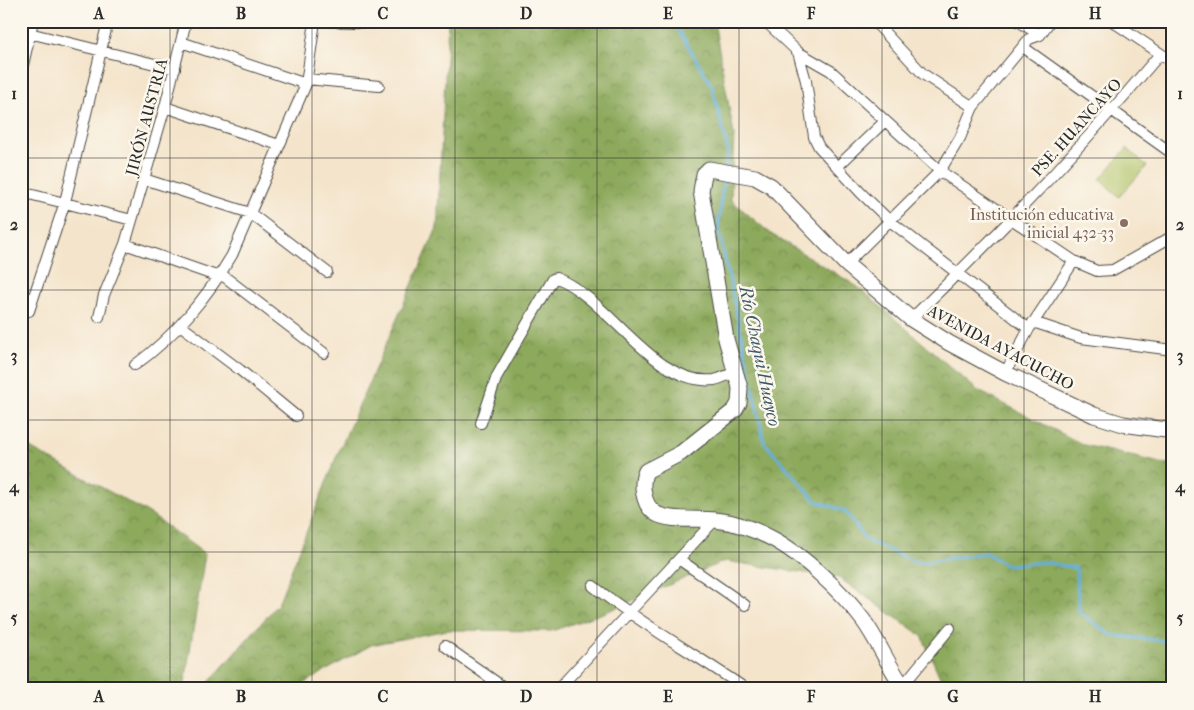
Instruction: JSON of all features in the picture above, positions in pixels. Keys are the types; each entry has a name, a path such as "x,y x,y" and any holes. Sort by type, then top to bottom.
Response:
{"street":[{"path":"21,74 26,32 33,21"},
{"path":"29,311 65,202 108,21"},
{"name":"JIRÓN AUSTRIA","path":"99,317 104,295 125,244 165,107 186,21"},
{"path":"135,365 153,353 180,325 220,275 232,255 306,81 315,21 390,23"},
{"path":"765,21 798,52 831,71 940,172 1074,260 1097,271 1113,270 1173,236"},
{"path":"874,21 923,74 973,107"},
{"path":"1018,21 1043,26"},
{"path":"1112,21 1173,62"},
{"path":"1026,43 1032,25"},
{"path":"846,264 940,172 960,138 973,107 1026,43 1043,26"},
{"path":"26,32 100,52 175,69"},
{"path":"181,42 306,81 379,86"},
{"path":"1026,43 1113,110 1171,150"},
{"path":"798,52 806,81 814,138 819,147 837,168 890,221 1031,325 1082,338 1173,350"},
{"name":"PSE. HUANCAYO","path":"911,320 1012,218 1113,110 1160,54"},
{"path":"165,107 279,145"},
{"path":"837,168 884,122"},
{"name":"AVENIDA AYACUCHO","path":"736,372 726,339 701,190 704,174 709,169 755,177 771,186 846,264 911,320 1005,373 1094,414 1123,424 1173,431"},
{"path":"144,179 250,213 327,272"},
{"path":"21,192 132,220"},
{"path":"125,244 220,275 324,353"},
{"path":"1005,373 1031,325 1074,260"},
{"path":"481,423 497,376 553,279 556,278 597,305 667,369 711,380 736,372 741,395 735,410 695,444 681,453 652,466 643,477 644,491 654,513 671,517 715,520 748,528 774,539 806,563 863,620 903,688 950,628"},
{"path":"180,325 240,370 296,416"},
{"path":"558,689 629,615 715,520"},
{"path":"680,560 745,605"},
{"path":"593,586 629,615 696,654 746,689"},
{"path":"445,646 506,689"}],"green space":[{"path":"448,21 714,21 734,135 731,200 771,234 858,287 977,390 1084,445 1173,466 1173,689 945,689 922,636 839,578 725,561 606,612 552,631 447,630 371,645 294,689 203,689 278,604 335,460 437,228"},
{"path":"1127,148 1147,166 1119,197 1100,179"},
{"path":"21,443 150,514 205,554 184,689 21,689"}],"waterway":[{"name":"Río Chaqui Huayco","path":"673,21 712,86 728,150 726,168"},
{"name":"Río Chaqui Huayco","path":"724,176 718,226 764,442 816,501 845,511 866,540 918,563 986,553 1007,565 1044,562 1076,568 1079,612 1111,635 1173,642"}],"place":[{"name":"Institución educativa inicial 432-33","path":"1124,223"}]}
